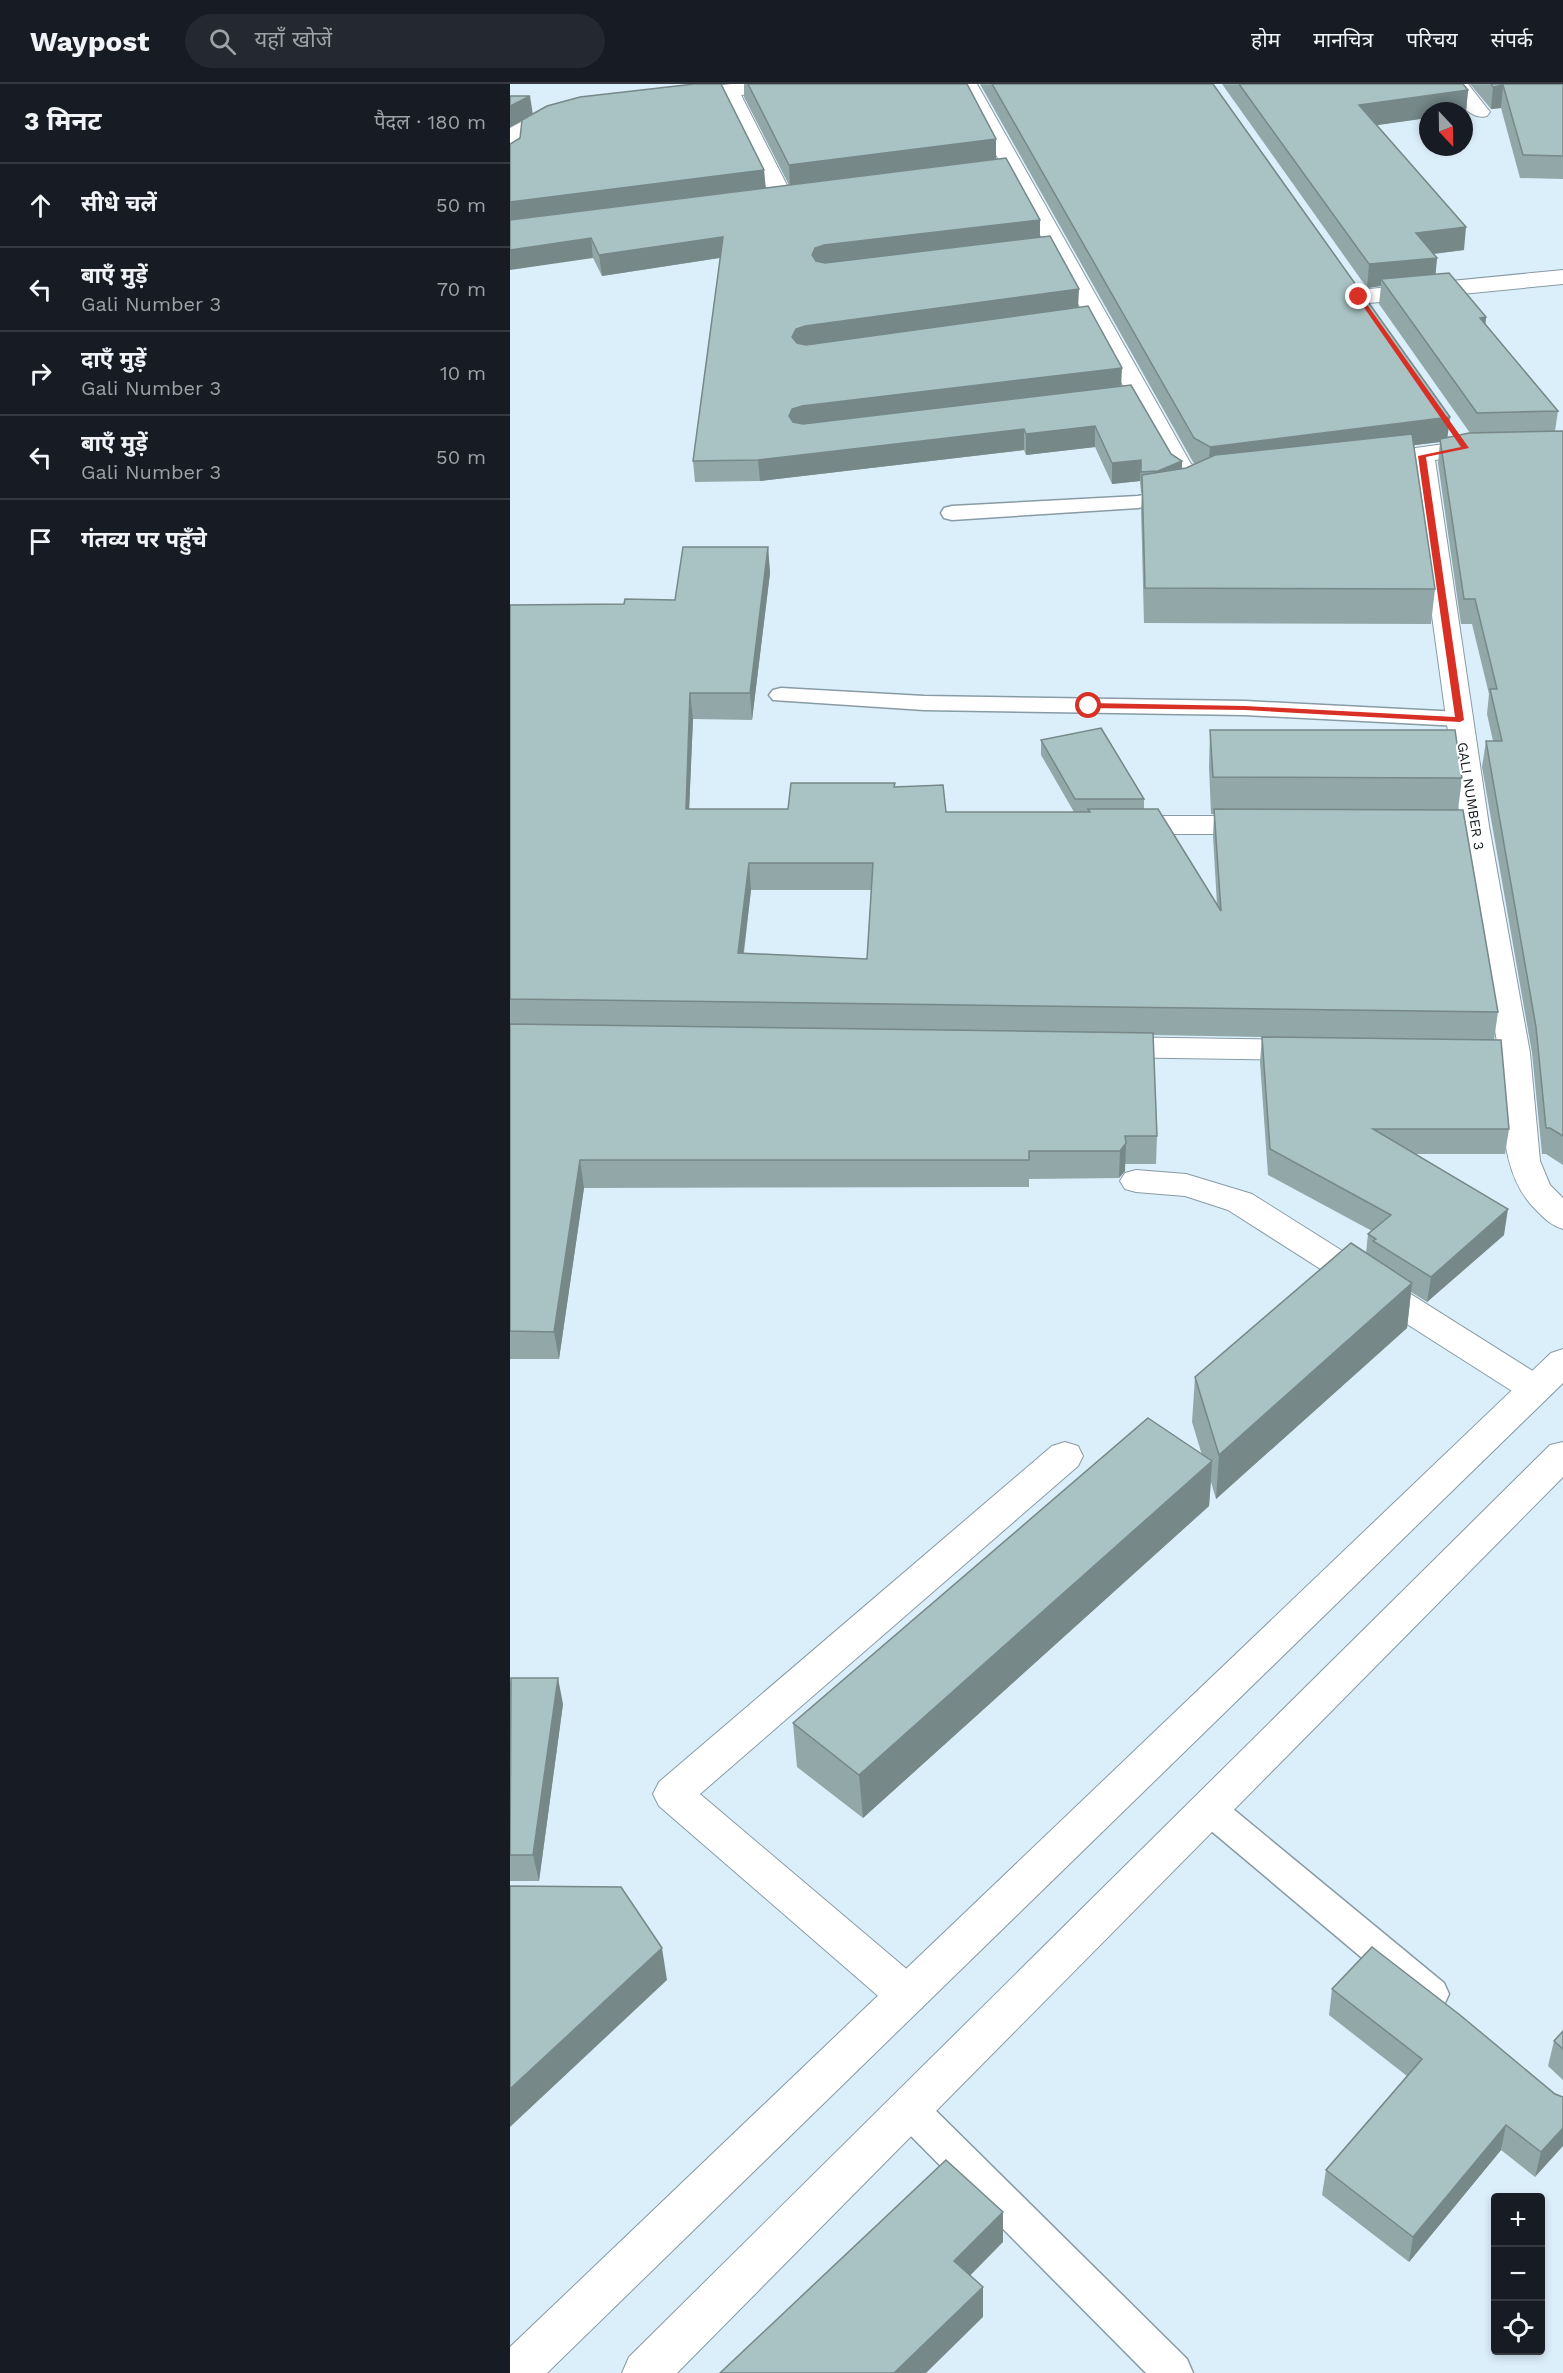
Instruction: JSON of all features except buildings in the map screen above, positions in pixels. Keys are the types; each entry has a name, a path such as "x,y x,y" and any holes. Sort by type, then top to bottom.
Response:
{"street":[{"path":"661,99 786,84"},
{"path":"967,84 1094,316 1127,396 1181,470 1192,476 1219,479"},
{"path":"1457,84 1480,112"},
{"path":"729,91 782,197"},
{"path":"510,156 512,135 541,119 581,108"},
{"path":"991,171 1014,168"},
{"path":"758,200 805,194"},
{"path":"1034,249 1057,247"},
{"path":"1359,297 1563,277"},
{"path":"1345,278 1372,316"},
{"path":"1071,319 1094,316"},
{"path":"1351,464 1422,456 1459,439 1563,446"},
{"name":"GALI NUMBER 3","path":"1422,456 1460,720 1463,826 1514,1053 1524,1161 1536,1191 1563,1217"},
{"path":"1093,825 1284,825"},
{"path":"1084,1047 1335,1050"},
{"path":"1430,1052 1514,1053"},
{"path":"1136,1181 1186,1185 1240,1202 1535,1389"},
{"path":"515,2373 1563,1362"},
{"path":"645,2373 1563,1455"},
{"path":"907,1995 673,1794 1065,1456"}],"lane":[{"path":"952,513 1159,500 1219,479"},
{"path":"781,695 901,702 1245,708 1460,720"},
{"path":"1209,1809 1454,2014"},
{"path":"909,2109 1173,2373"}],"route":[{"path":"1089,706 1161,705 1245,708 1460,720 1422,456 1466,448 1359,297"}]}
